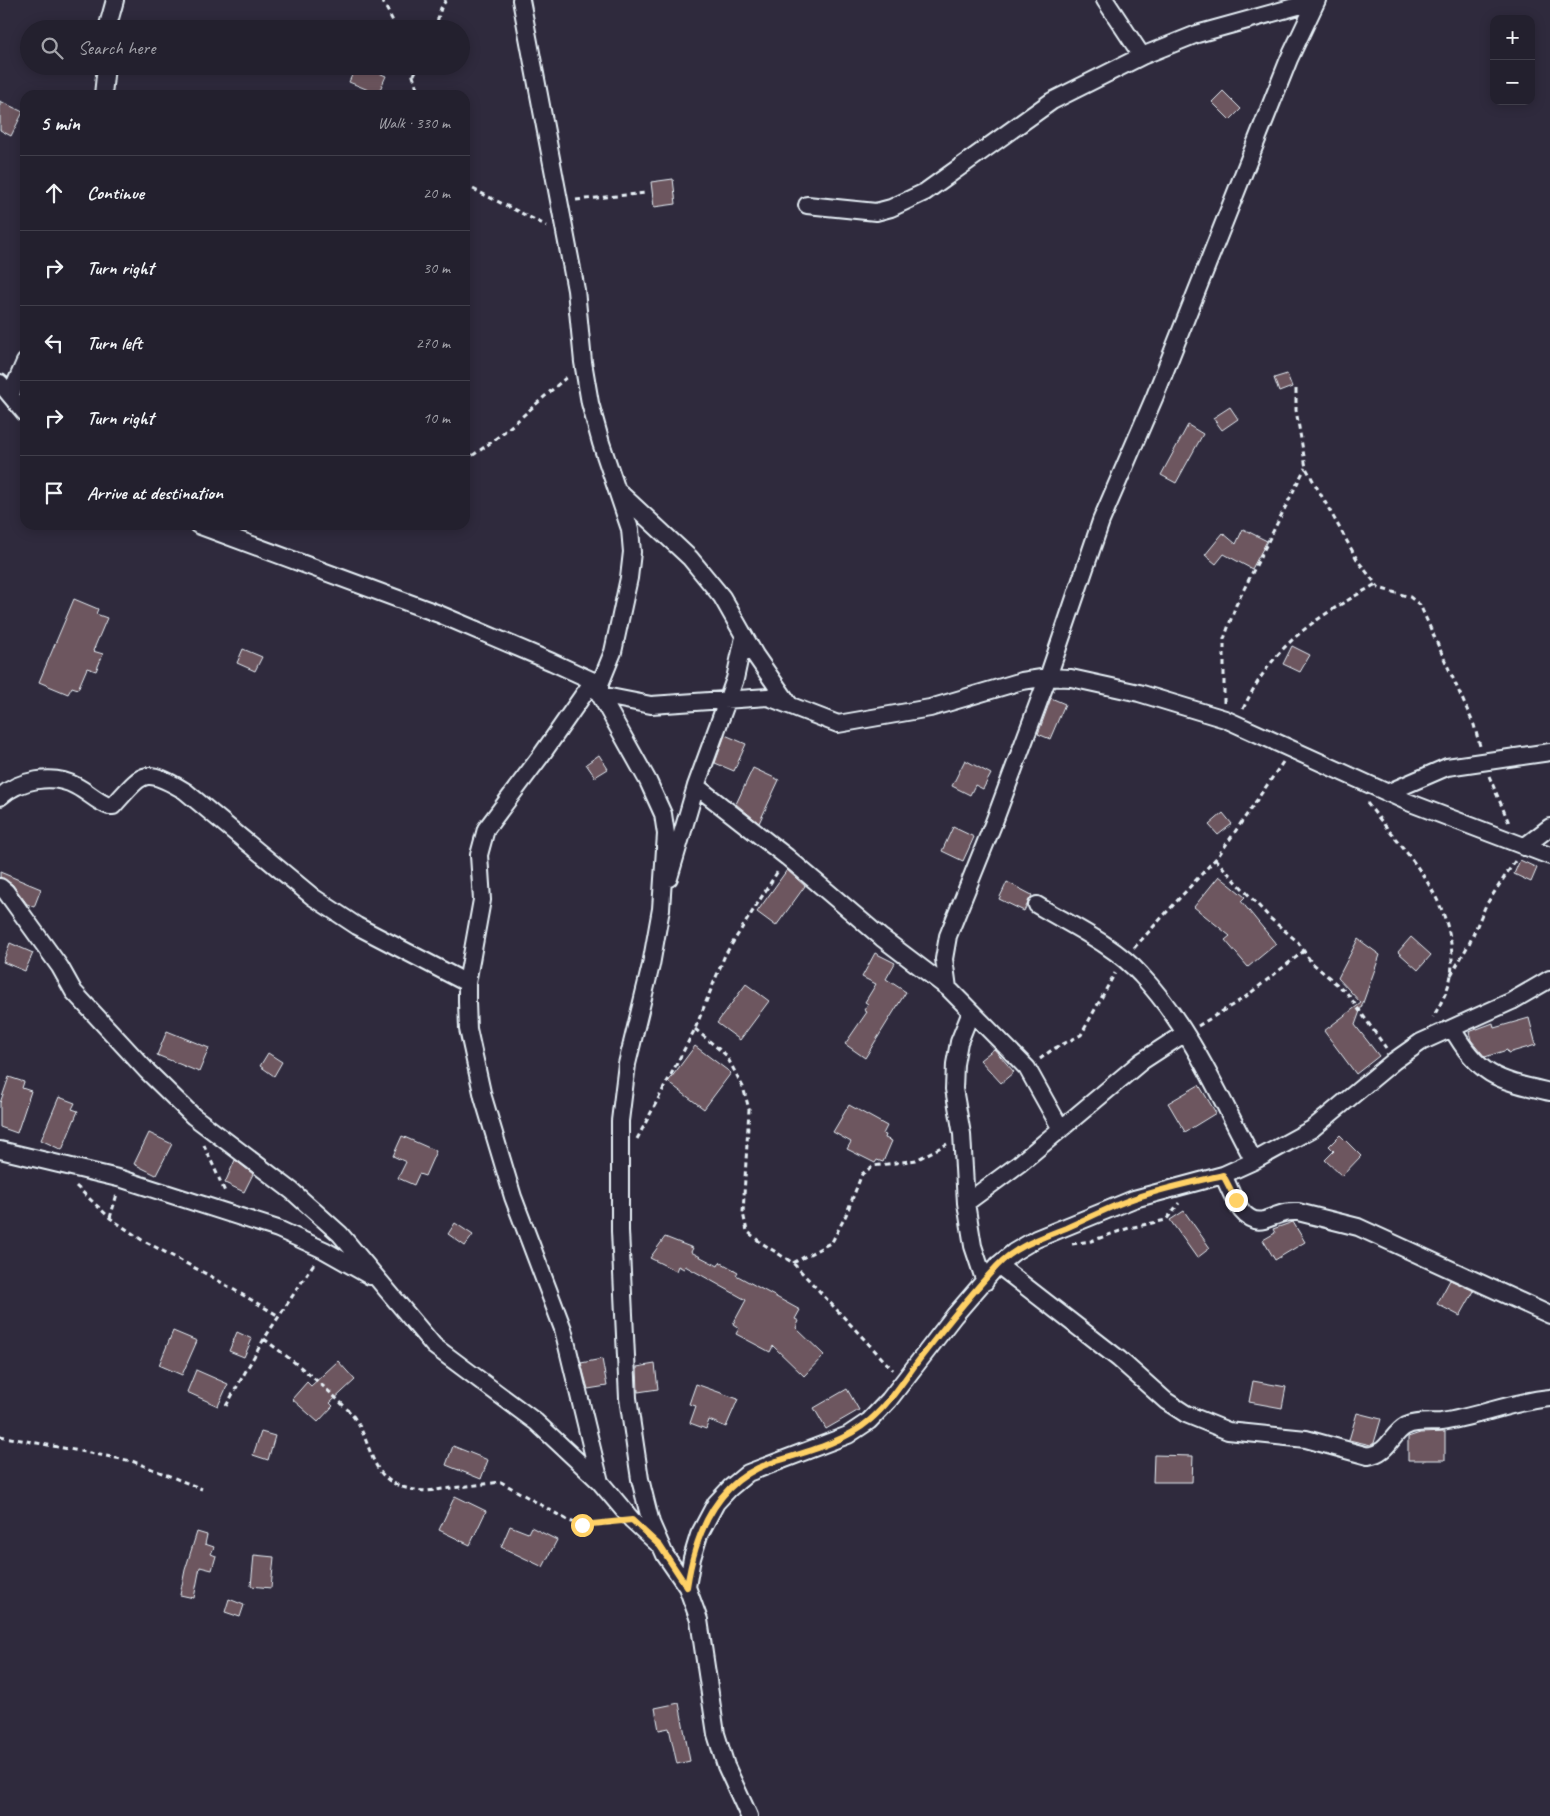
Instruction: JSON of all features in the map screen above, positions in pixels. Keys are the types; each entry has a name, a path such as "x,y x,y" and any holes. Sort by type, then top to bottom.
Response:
{"street":[{"path":"109,20 115,0"},
{"path":"522,0 546,125 558,202 576,290 583,362 601,443 630,529 632,552 629,578 613,652 597,687 540,757 486,829 479,855 482,900 467,983 468,1030 483,1097 513,1197 563,1329 600,1482"},
{"path":"1105,0 1142,56"},
{"path":"807,204 876,212 891,208 925,192 1052,101 1142,56 1197,34 1316,1"},
{"path":"948,988 944,960 948,936 994,822 1048,677 1101,521 1155,396 1285,68 1316,1"},
{"path":"104,90 105,75"},
{"path":"20,368 5,388 20,408"},
{"path":"617,490 690,558 722,597 744,637 789,704"},
{"path":"212,530 439,614 597,687 651,705 728,700 755,696 768,697 832,723 844,723 930,708 1022,681 1048,677 1071,678 1139,693 1230,722 1386,792 1550,856"},
{"path":"744,637 728,700 696,786 661,909 651,965 627,1064 620,1121 620,1231 628,1398 640,1479 651,1523 660,1546 687,1587 699,1620 716,1734 726,1766 749,1816"},
{"path":"597,687 648,781 662,814 666,834 661,909"},
{"path":"1386,792 1447,767 1484,760 1550,752"},
{"path":"0,797 18,785 43,779 75,785 109,806 113,806 132,783 139,778 146,775 166,780 185,791 313,897 357,926 467,983"},
{"path":"696,786 787,857 882,938 948,988 1027,1068 1061,1129"},
{"path":"1521,846 1550,827"},
{"path":"0,887 6,892 60,967 74,992 98,1020 193,1116 292,1191 340,1234 434,1346 536,1422 600,1482 632,1520 660,1546"},
{"path":"1037,905 1124,960 1147,982 1185,1033 1254,1161"},
{"path":"687,1587 692,1558 699,1535 716,1504 730,1488 748,1473 848,1435 870,1420 889,1400 954,1316 998,1265 1014,1252 1036,1239 1134,1198 1223,1175 1254,1161 1312,1128 1394,1061 1421,1042 1512,1001 1550,979"},
{"path":"971,1012 959,1042 955,1064 954,1089 962,1134 966,1203 973,1246 985,1282"},
{"path":"1452,1028 1465,1052 1475,1063 1489,1073 1518,1085 1550,1092"},
{"path":"966,1203 1019,1164 1142,1061 1185,1033"},
{"path":"0,1150 122,1179 278,1229 324,1250 381,1282"},
{"path":"1223,1175 1241,1211 1250,1219 1262,1220 1288,1211 1358,1228 1550,1315"},
{"path":"998,1265 1119,1359 1166,1401 1186,1414 1228,1431 1306,1439 1368,1456 1375,1455 1389,1445 1401,1429 1408,1425 1441,1422 1550,1398"}],"path":[{"path":"382,0 392,20"},
{"path":"437,20 440,8 446,0"},
{"path":"414,75 417,90"},
{"path":"470,188 565,235"},
{"path":"558,202 647,192"},
{"path":"470,457 521,417 583,362"},
{"path":"1296,389 1296,410 1306,468 1358,561 1376,584 1385,591 1410,597 1420,605 1474,725 1491,784 1521,846 1486,906 1421,1042"},
{"path":"1230,722 1224,639 1228,625 1236,605 1306,468"},
{"path":"1230,722 1283,647 1299,632 1328,611 1376,584"},
{"path":"1027,1068 1053,1049 1082,1035 1106,987 1124,960 1215,859 1291,751"},
{"path":"1363,797 1418,868 1432,888 1445,913 1451,953 1451,976"},
{"path":"637,1140 695,1029 725,955 755,904 787,857"},
{"path":"1215,859 1271,919 1298,942 1311,962 1347,993 1394,1061"},
{"path":"1185,1033 1244,998 1304,951"},
{"path":"695,1029 726,1055 743,1087 749,1109 743,1213 747,1231 760,1242 792,1262 903,1381"},
{"path":"792,1262 832,1242 846,1215 862,1174 867,1169 873,1166 916,1160 962,1134"},
{"path":"203,1144 236,1216"},
{"path":"58,1164 77,1187 110,1218 165,1254 212,1276 279,1316"},
{"path":"110,1218 122,1179"},
{"path":"1069,1244 1091,1241 1129,1228 1166,1220 1178,1206 1184,1185"},
{"path":"226,1406 264,1339 324,1250"},
{"path":"264,1339 318,1381 350,1413 380,1473 397,1484 415,1491 427,1491 501,1482 569,1521 582,1525 632,1520"},
{"path":"0,1436 132,1461 202,1489"}],"building":[{"path":"352,75 386,76 380,90 368,90 349,82"},
{"path":"1223,91 1241,109 1230,120 1212,102"},
{"path":"0,101 20,111 20,118 11,136 0,130"},
{"path":"673,179 676,204 654,207 651,182"},
{"path":"1287,374 1292,387 1279,392 1274,378"},
{"path":"1230,407 1238,419 1222,430 1213,418"},
{"path":"1188,425 1203,434 1176,483 1161,475"},
{"path":"1243,529 1267,541 1252,569 1224,554 1216,564 1205,555 1223,533 1236,544"},
{"path":"74,599 98,609 96,614 107,618 93,651 103,654 96,671 87,668 78,689 72,687 68,694 39,682"},
{"path":"1292,646 1310,655 1300,672 1283,664"},
{"path":"243,649 262,657 255,671 237,663"},
{"path":"1051,698 1065,704 1050,739 1038,734"},
{"path":"725,735 746,744 734,771 715,763"},
{"path":"599,755 608,769 595,777 586,764"},
{"path":"965,760 991,774 983,789 975,785 970,795 952,786"},
{"path":"753,768 779,780 759,823 736,804"},
{"path":"1223,813 1232,824 1218,835 1209,825"},
{"path":"953,827 974,837 963,861 942,851"},
{"path":"1520,860 1537,868 1531,882 1514,874"},
{"path":"787,870 805,886 776,926 757,912"},
{"path":"0,872 41,889 34,907 27,904 12,884 0,877"},
{"path":"1219,876 1245,897 1241,901 1276,944 1248,967 1225,940 1230,936 1194,907"},
{"path":"1007,882 1032,895 1024,911 999,899"},
{"path":"1411,937 1431,955 1418,970 1398,952"},
{"path":"1358,939 1380,955 1355,1025 1379,1056 1356,1074 1324,1031 1361,1003 1338,978"},
{"path":"10,943 33,953 25,971 3,962"},
{"path":"875,953 895,963 886,979 906,992 865,1058 845,1044 867,1012 864,1010 868,1004 865,1002 876,984 862,977"},
{"path":"746,984 769,1001 740,1040 717,1023"},
{"path":"1529,1018 1536,1045 1508,1053 1507,1050 1485,1057 1471,1040 1469,1032 1493,1023 1494,1028"},
{"path":"167,1031 209,1048 199,1072 157,1055"},
{"path":"695,1046 731,1073 704,1109 668,1082"},
{"path":"994,1049 1014,1072 1001,1083 980,1060"},
{"path":"268,1053 282,1062 274,1076 260,1066"},
{"path":"9,1077 24,1082 22,1088 31,1091 17,1133 0,1127 0,1103"},
{"path":"1199,1085 1216,1113 1185,1132 1168,1103"},
{"path":"59,1097 75,1103 72,1109 78,1111 62,1150 41,1140"},
{"path":"849,1105 887,1126 883,1134 886,1135 885,1138 892,1141 883,1162 877,1160 875,1163 847,1149 851,1142 833,1132"},
{"path":"149,1133 172,1144 156,1175 134,1164"},
{"path":"1340,1135 1361,1156 1342,1176 1325,1160 1334,1151 1329,1146"},
{"path":"402,1136 436,1151 425,1176 419,1174 414,1185 398,1178 406,1162 393,1156"},
{"path":"235,1160 253,1174 244,1192 225,1183"},
{"path":"1184,1211 1210,1248 1197,1258 1170,1220"},
{"path":"1293,1222 1305,1242 1275,1260 1263,1240 1275,1233 1273,1229"},
{"path":"455,1223 473,1235 465,1246 448,1234"},
{"path":"665,1237 693,1248 691,1252 718,1266 720,1262 738,1272 736,1275 800,1310 795,1319 799,1321 796,1328 824,1355 804,1376 773,1346 770,1352 736,1334 739,1328 733,1324 746,1300 685,1266 684,1269 678,1266 676,1271 650,1258"},
{"path":"1450,1280 1474,1291 1460,1316 1437,1304"},
{"path":"173,1331 197,1341 182,1375 159,1365"},
{"path":"237,1332 252,1339 244,1357 229,1351"},
{"path":"602,1359 607,1386 588,1389 581,1363"},
{"path":"338,1361 355,1380 330,1403 333,1406 318,1422 292,1399 307,1382 311,1386"},
{"path":"655,1364 658,1389 638,1392 637,1367"},
{"path":"196,1370 228,1384 218,1406 187,1392"},
{"path":"1253,1381 1286,1387 1282,1408 1249,1402"},
{"path":"696,1384 738,1399 726,1427 709,1420 706,1429 690,1423 696,1406 689,1404"},
{"path":"847,1389 859,1410 826,1429 814,1408"},
{"path":"1357,1413 1381,1419 1374,1443 1371,1445 1349,1440"},
{"path":"261,1432 275,1436 268,1460 253,1455"},
{"path":"1445,1432 1445,1460 1408,1460 1408,1437 1420,1433"},
{"path":"453,1446 488,1460 481,1479 446,1465"},
{"path":"1154,1455 1193,1456 1192,1482 1153,1482"},
{"path":"455,1496 486,1511 470,1545 439,1530"},
{"path":"510,1526 528,1533 531,1527 557,1540 543,1567 501,1547"},
{"path":"197,1532 207,1535 205,1544 214,1547 211,1554 216,1556 212,1570 200,1567 194,1598 180,1595 185,1570"},
{"path":"254,1555 274,1557 271,1588 251,1586"},
{"path":"229,1599 244,1605 240,1617 225,1612"},
{"path":"679,1703 690,1761 677,1764 669,1728 659,1730 655,1708"}],"route":[{"path":"582,1525 632,1520 660,1546 687,1587 692,1558 699,1535 716,1504 730,1488 748,1473 772,1462 804,1453 848,1435 870,1420 889,1400 954,1316 998,1265 1014,1252 1036,1239 1134,1198 1223,1175 1236,1200"}]}
